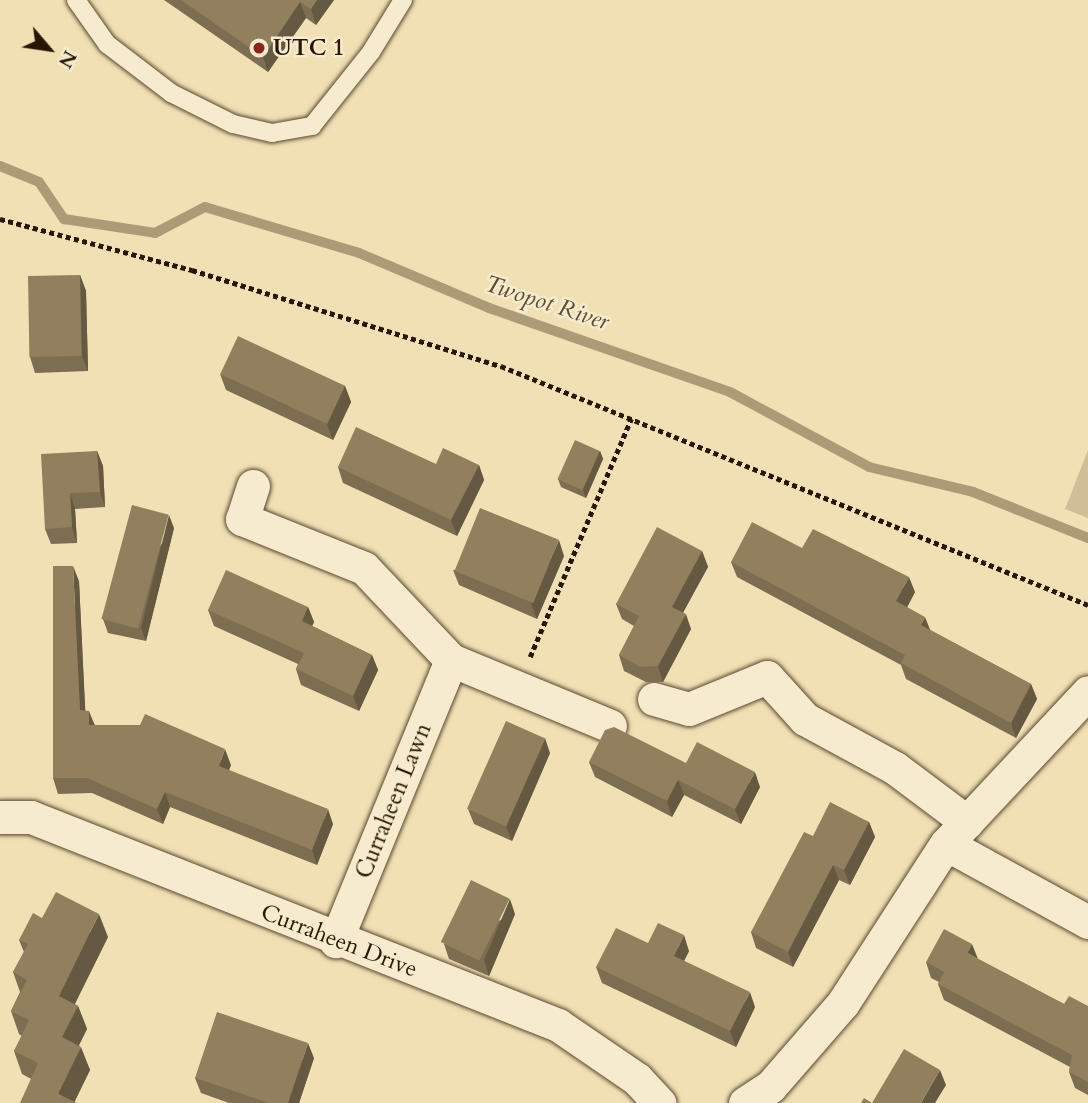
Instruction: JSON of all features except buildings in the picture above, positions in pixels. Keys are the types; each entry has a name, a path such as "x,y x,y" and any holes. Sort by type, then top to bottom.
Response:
{"street":[{"path":"253,486 242,519 364,568 451,660 610,726"},
{"name":"Curraheen Lawn","path":"336,941 451,660"},
{"path":"654,699 689,709 767,677 805,719 895,768 956,833 1088,922"},
{"path":"745,1103 770,1087 843,1003 956,833 1088,692"},
{"name":"Curraheen Drive","path":"0,817 31,817 336,941 558,1025 637,1079 659,1103"}],"lane":[{"path":"76,0 107,44 171,93 233,124 272,133 312,126 371,52 403,0"}],"path":[{"path":"0,219 192,270 501,366 1088,605"},
{"path":"517,687 631,419"}],"shaded area":[{"path":"1088,450 1088,518 1065,509"}],"waterway":[{"name":"Twopot River","path":"0,166 39,182 64,219 155,233 205,207 359,253 489,308 730,392 869,467 973,492 1088,538"}],"place":[{"name":"UTC 1","path":"259,48"}]}
